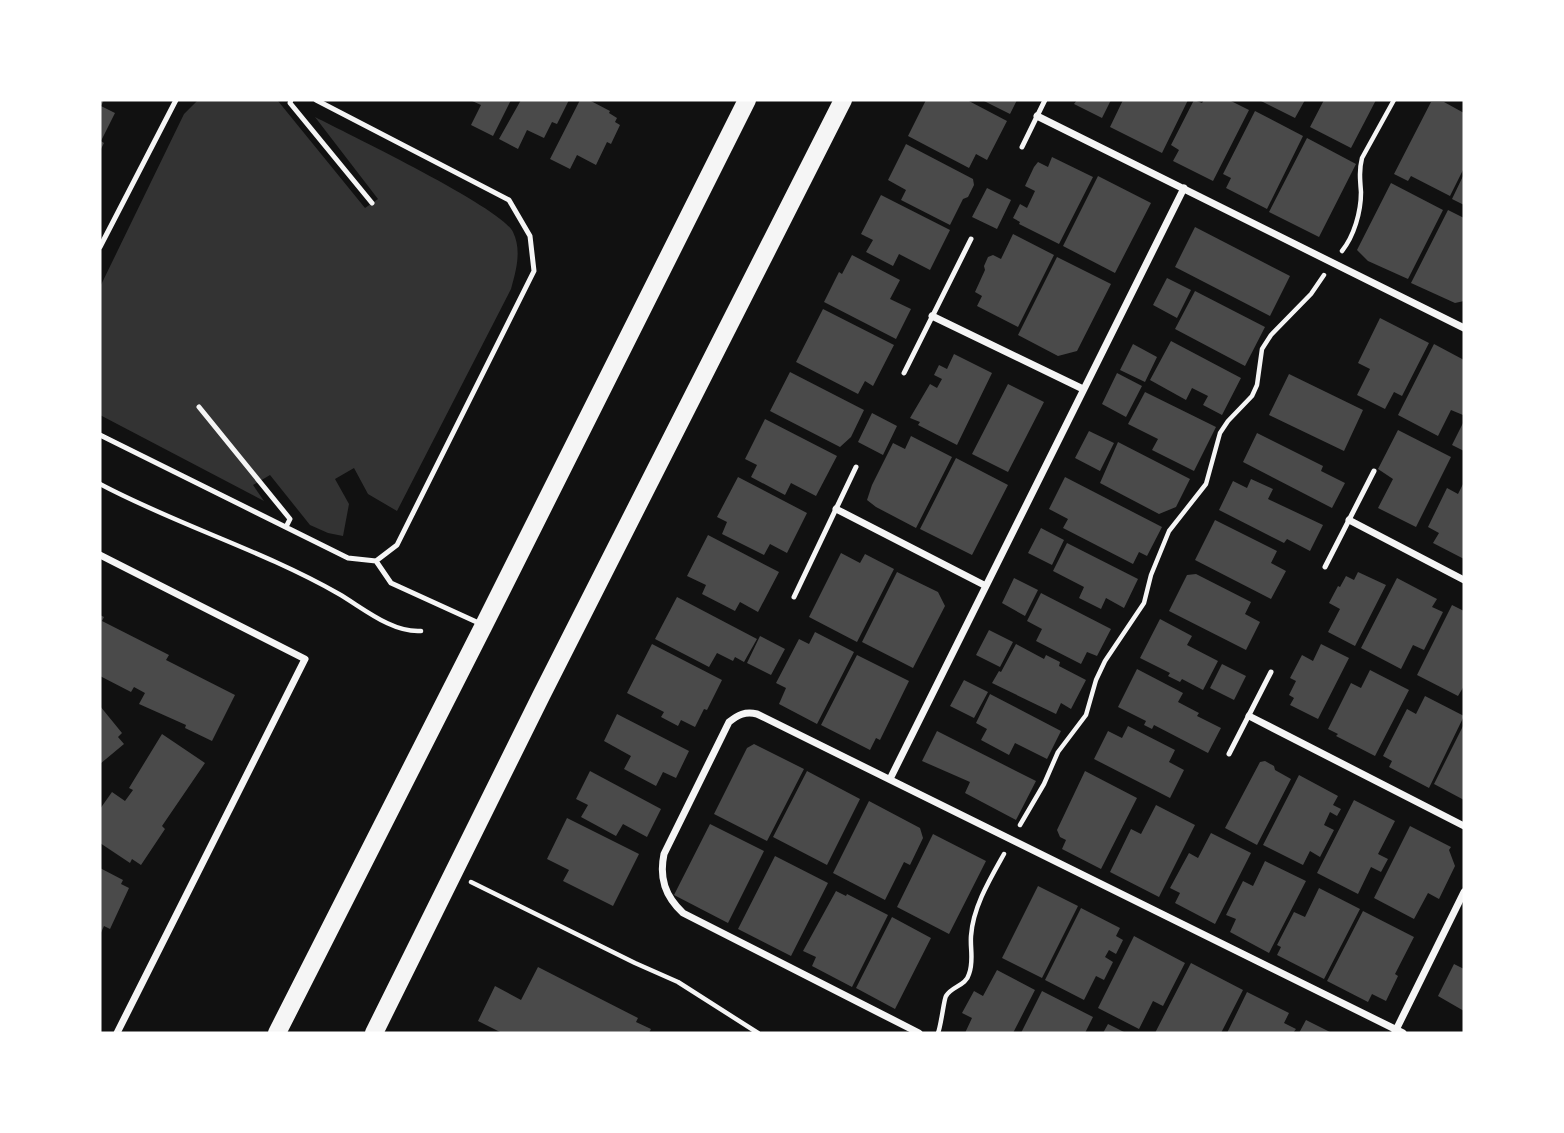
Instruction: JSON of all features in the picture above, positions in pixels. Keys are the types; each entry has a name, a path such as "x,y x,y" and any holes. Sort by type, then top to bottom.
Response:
{"main road":[{"path":"276,1033 747,100"},
{"path":"374,1033 843,100"}],"street":[{"path":"1037,117 1464,328"},
{"path":"890,779 1184,188"},
{"path":"932,316 1083,389"},
{"path":"836,509 986,586"},
{"path":"1349,520 1464,580"},
{"path":"100,555 305,659 117,1033"},
{"path":"919,1033 683,914 667,894 661,869 664,854 729,722 737,715 748,712 757,714 1398,1032 1464,892"},
{"path":"1249,716 1464,826"}],"lane":[{"path":"100,247 176,100"},
{"path":"291,100 290,103 372,203"},
{"path":"100,435 348,558 376,561 397,545 534,271 530,236 509,200 316,100"},
{"path":"1021,147 1045,100"},
{"path":"904,373 971,239"},
{"path":"199,407 290,519 286,527"},
{"path":"794,597 856,467"},
{"path":"1325,567 1374,471"},
{"path":"376,561 391,583 484,625"},
{"path":"1229,754 1271,672"}],"path":[{"path":"938,1033 944,999 967,981 972,961 972,927 980,901 1044,784 1054,759 1086,715 1096,680 1105,661 1144,603 1151,575 1169,531 1206,484 1220,433 1252,396 1257,385 1262,349 1311,294 1350,241 1361,203 1362,158 1394,100"},
{"path":"100,484 255,552 339,594 374,617 421,631"},
{"path":"454,873 678,982 758,1033"}],"shaded area":[{"path":"198,100 278,101 365,208 378,199 315,117 482,206 503,221 516,239 517,260 511,289 397,511 368,494 354,468 335,479 349,504 343,536 310,525 270,475 253,485 264,501 100,415 100,287 184,114"}],"building":[{"path":"100,100 104,100 101,106 115,113 101,141 104,143 100,151"},
{"path":"470,100 511,100 493,136 471,125 481,105"},
{"path":"521,100 569,100 557,124 552,122 544,138 527,130 518,149 499,139"},
{"path":"580,100 589,100 610,111 609,113 617,118 615,122 620,125 611,144 607,142 596,165 577,155 570,169 550,159"},
{"path":"926,100 967,100 1007,121 987,160 976,154 969,168 908,136"},
{"path":"982,100 1017,100 1010,114"},
{"path":"1077,100 1111,100 1102,118 1074,104"},
{"path":"1123,100 1188,100 1162,153 1110,127"},
{"path":"1194,100 1202,103 1204,100 1229,100 1249,110 1213,181 1173,161 1179,150 1171,145"},
{"path":"1259,100 1305,100 1295,118"},
{"path":"1324,100 1376,100 1351,148 1310,127"},
{"path":"1431,102 1444,102 1464,113 1464,168 1450,196 1411,176 1408,181 1394,174"},
{"path":"1255,111 1303,136 1267,209 1226,188 1231,178 1223,174"},
{"path":"1307,138 1356,164 1319,237 1269,212"},
{"path":"906,144 973,179 974,185 968,197 963,199 950,225 901,200 906,190 888,180"},
{"path":"1052,157 1093,177 1059,244 1019,224 1020,222 1013,218 1020,204 1027,208 1035,191 1025,186 1034,167 1038,162 1048,167"},
{"path":"1464,174 1464,205 1452,199"},
{"path":"1098,176 1151,203 1115,273 1063,246"},
{"path":"1391,183 1443,210 1408,279 1368,261 1357,250"},
{"path":"987,188 1011,200 997,229 972,217"},
{"path":"881,195 950,230 930,270 899,254 893,266 866,252 873,240 861,234"},
{"path":"1448,210 1464,218 1464,301 1455,303 1411,283"},
{"path":"1195,227 1290,276 1270,316 1175,267"},
{"path":"1013,234 1054,255 1018,327 977,306 982,296 975,292 988,257 993,255 1001,259"},
{"path":"852,255 900,280 890,299 911,309 896,339 824,302 839,272 842,274"},
{"path":"1057,257 1111,284 1077,351 1058,356 1018,335"},
{"path":"1167,278 1191,290 1177,318 1153,305"},
{"path":"1195,291 1265,327 1245,366 1175,329"},
{"path":"823,309 894,345 873,386 865,381 858,394 796,362"},
{"path":"1380,318 1429,343 1402,396 1394,392 1385,409 1357,395 1370,369 1358,363"},
{"path":"1171,341 1241,378 1222,415 1203,405 1208,396 1192,388 1186,400 1150,380"},
{"path":"1133,344 1157,357 1145,382 1120,370"},
{"path":"1434,344 1464,360 1463,415 1451,410 1438,436 1398,415"},
{"path":"954,354 992,373 957,445 910,418 930,384 937,388 942,379 934,375 939,365 947,369"},
{"path":"790,372 864,410 851,437 840,447 770,411"},
{"path":"1117,373 1142,386 1126,417 1102,404"},
{"path":"1289,374 1363,410 1344,451 1269,415"},
{"path":"1008,384 1044,402 1008,472 972,454"},
{"path":"1145,392 1216,427 1194,471 1152,450 1158,439 1128,424"},
{"path":"872,413 897,426 883,455 858,442"},
{"path":"765,419 837,456 816,496 791,483 785,495 751,477 757,465 745,459"},
{"path":"1464,421 1464,451 1452,445"},
{"path":"1398,430 1451,457 1416,527 1378,508 1393,479 1378,469"},
{"path":"1089,431 1114,443 1100,471 1075,458"},
{"path":"1257,433 1323,466 1321,471 1345,483 1332,508 1243,462"},
{"path":"911,436 952,457 916,528 867,500 893,443 905,449"},
{"path":"1118,442 1190,479 1176,507 1159,514 1100,483"},
{"path":"956,458 1008,485 972,555 920,529"},
{"path":"738,477 807,513 787,553 770,544 764,555 722,534 727,522 717,517"},
{"path":"1065,477 1162,527 1147,556 1139,552 1133,564 1063,528 1068,519 1049,509"},
{"path":"1251,479 1273,489 1268,499 1323,525 1310,551 1287,539 1284,543 1219,510 1233,481 1247,488"},
{"path":"1464,482 1464,559 1433,543 1439,533 1428,527 1447,488 1458,494"},
{"path":"1215,520 1277,551 1271,563 1286,571 1271,599 1195,560"},
{"path":"1041,528 1064,540 1052,565 1028,553"},
{"path":"708,535 779,572 758,612 740,602 735,611 702,594 706,585 687,576"},
{"path":"1067,543 1138,579 1124,608 1106,598 1101,609 1079,598 1084,587 1053,571"},
{"path":"841,553 860,563 865,554 894,569 857,642 809,617"},
{"path":"897,572 938,592 945,606 913,668 862,642"},
{"path":"1358,572 1386,585 1355,646 1328,632 1340,609 1329,603 1346,576 1354,580"},
{"path":"1196,574 1251,602 1245,614 1260,622 1246,650 1169,611 1187,575"},
{"path":"1014,578 1038,590 1025,616 1002,603"},
{"path":"1397,578 1437,599 1432,607 1443,612 1424,650 1413,645 1401,669 1361,648"},
{"path":"1041,593 1111,629 1097,656 1087,652 1081,664 1036,641 1042,629 1027,621"},
{"path":"677,597 757,639 744,662 735,657 733,661 717,653 709,667 655,639"},
{"path":"1452,605 1464,611 1464,686 1458,696 1417,675"},
{"path":"100,615 104,617 102,621 169,655 166,660 235,695 212,741 185,728 186,725 139,704 145,693 134,687 131,692 100,676"},
{"path":"1160,619 1192,636 1187,645 1218,661 1203,690 1182,679 1180,682 1168,676 1170,673 1140,658"},
{"path":"989,630 1013,642 1000,667 976,655"},
{"path":"815,632 854,652 817,724 779,704 786,688 776,683 799,639 809,644"},
{"path":"760,636 785,649 771,675 747,663"},
{"path":"652,644 722,680 695,727 681,720 678,726 661,717 664,712 627,693"},
{"path":"1016,644 1044,659 1046,655 1060,662 1059,666 1086,680 1071,709 1061,703 1056,714 992,683"},
{"path":"1321,644 1349,658 1318,719 1290,705 1294,698 1289,695 1296,681 1290,678 1302,655 1313,661"},
{"path":"857,655 909,681 880,740 876,738 870,750 821,725"},
{"path":"1222,664 1246,676 1234,700 1210,688"},
{"path":"1137,669 1183,693 1178,702 1199,713 1197,716 1221,728 1208,753 1154,725 1152,729 1144,725 1146,721 1118,707"},
{"path":"1370,670 1409,690 1375,756 1328,729 1351,683 1361,688"},
{"path":"964,680 988,692 974,718 950,706"},
{"path":"990,694 1061,731 1047,759 1015,743 1009,755 981,740 987,729 976,723"},
{"path":"1425,696 1464,716 1429,788 1389,767 1392,761 1383,756 1407,709 1416,714"},
{"path":"100,706 122,733 118,737 124,744 100,764"},
{"path":"617,714 689,751 676,778 663,772 656,786 624,769 631,756 604,741"},
{"path":"1464,724 1464,800 1434,784"},
{"path":"1128,726 1175,750 1169,762 1184,770 1170,798 1094,759 1108,731 1122,738"},
{"path":"937,731 1036,781 1016,820 965,793 970,782 922,761"},
{"path":"162,734 205,763 162,826 165,829 141,865 132,859 130,863 100,843 100,809 112,792 125,801 133,790 129,788"},
{"path":"754,744 804,769 767,841 714,814 747,748"},
{"path":"1265,761 1291,779 1257,845 1225,828 1260,762"},
{"path":"590,771 661,809 647,837 623,824 616,836 581,817 588,805 576,799"},
{"path":"807,771 860,799 827,865 773,837"},
{"path":"1085,771 1137,798 1101,869 1062,849 1066,840 1060,837 1057,830"},
{"path":"1299,775 1338,796 1333,805 1341,809 1337,816 1330,812 1324,825 1334,830 1320,857 1310,851 1303,865 1263,845"},
{"path":"1354,800 1395,821 1378,854 1388,859 1381,872 1371,867 1358,894 1317,873"},
{"path":"869,801 920,828 923,838 910,865 904,862 885,900 833,873"},
{"path":"1156,805 1195,825 1159,897 1110,872 1131,829 1141,834"},
{"path":"567,818 639,854 613,906 563,881 569,870 547,859"},
{"path":"710,824 764,851 728,923 674,895"},
{"path":"1410,826 1451,847 1449,850 1455,866 1439,899 1428,893 1414,919 1374,898"},
{"path":"1211,833 1251,853 1215,924 1175,903 1180,893 1170,888 1189,853 1198,858"},
{"path":"933,834 986,861 949,934 897,907"},
{"path":"775,856 828,883 791,956 738,929"},
{"path":"1265,861 1306,881 1269,953 1230,932 1236,919 1226,915 1243,881 1253,886"},
{"path":"100,868 123,880 121,884 129,888 110,929 104,926 100,935"},
{"path":"1038,886 1078,906 1042,978 1002,958"},
{"path":"1319,888 1360,909 1324,979 1277,955 1281,947 1277,945 1294,912 1305,917"},
{"path":"836,891 888,915 852,987 812,966 816,957 803,951"},
{"path":"1081,908 1120,928 1116,936 1123,940 1116,954 1109,950 1105,957 1113,962 1104,980 1096,976 1084,1000 1045,980"},
{"path":"1363,911 1414,937 1395,974 1398,976 1386,1001 1372,994 1368,1002 1327,981"},
{"path":"892,917 931,938 895,1009 856,988"},
{"path":"1134,936 1185,963 1163,1006 1153,1001 1139,1029 1098,1008"},
{"path":"1191,963 1243,990 1221,1033 1155,1033"},
{"path":"1454,964 1464,969 1464,1011 1438,996"},
{"path":"538,967 638,1018 636,1022 651,1029 649,1033 502,1033 478,1021 495,986 521,1000"},
{"path":"997,970 1035,990 1013,1033 965,1033 972,1018 962,1013 974,991 983,996"},
{"path":"1042,991 1093,1017 1085,1033 1021,1033"},
{"path":"1247,992 1289,1013 1284,1023 1296,1029 1293,1033 1227,1033"},
{"path":"1306,1020 1332,1033 1299,1033"},
{"path":"1108,1024 1126,1033 1103,1033"}]}
